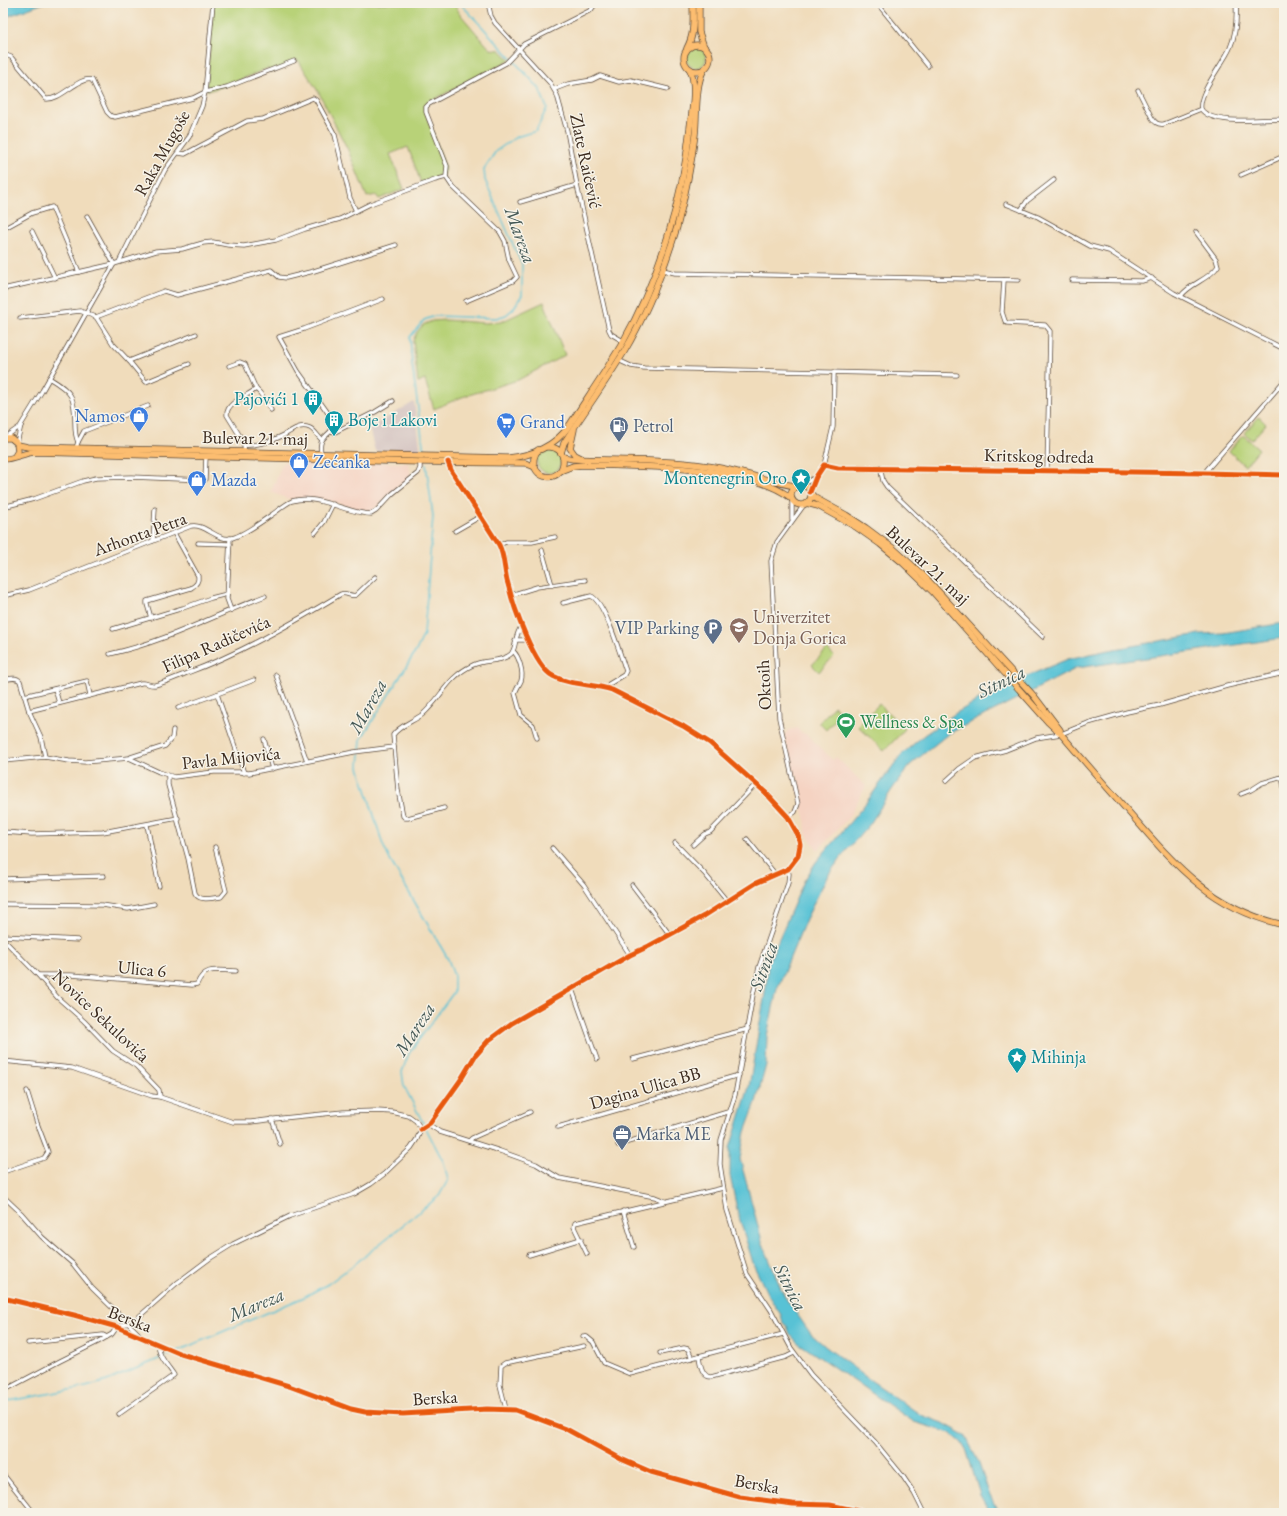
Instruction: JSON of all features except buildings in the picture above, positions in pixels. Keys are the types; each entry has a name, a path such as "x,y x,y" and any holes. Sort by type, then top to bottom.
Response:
{"main road":[{"path":"693,3 692,39 683,58 685,65 690,70 697,72 704,70"},
{"path":"560,471 564,464 562,455 564,443 618,360 640,320 663,270 671,246 687,183 696,130 699,83 710,59 699,32 699,3"},
{"path":"687,49 695,45 704,47"},
{"path":"545,447 554,447 562,455 569,459 645,461 702,465 738,471 776,482 807,487 811,493 810,499 805,504 796,504 778,490 753,480 696,470 584,465 573,466 560,471 554,476 546,476 538,472 535,467 534,458 539,450 556,441 563,434 623,341 656,271 677,201 689,144 693,83 690,70"},
{"path":"574,429 570,448 575,455 585,459"},
{"name":"Bulevar 21. maj","path":"4,437 13,439 17,444 26,447 77,445 244,448 321,453 508,458 525,456 539,450"},
{"path":"15,456 18,451 17,444"},
{"name":"Bulevar 21. maj","path":"4,461 15,456 34,452 420,462 525,463 535,467"},
{"path":"791,499 791,491 798,485"},
{"name":"Bulevar 21. maj","path":"811,493 815,498 859,522 908,560 940,591 1010,674"},
{"name":"Bulevar 21. maj","path":"805,504 823,508 856,528 897,557 933,592 1010,674"},
{"path":"1010,674 1156,843 1196,883 1217,898 1235,908 1259,918 1284,925"}],"street":[{"name":"Raka Mugoše","path":"119,262 166,170 179,154 195,126 205,92 213,3"},
{"name":"Zlate Raičević","path":"488,3 492,19 555,89 567,131 577,185 609,330 611,334 623,341"},
{"path":"466,301 513,281 517,277 509,260 505,241 500,232 452,186 446,177 447,166 426,112 426,107 510,61 524,44 591,10 596,3"},
{"path":"877,3 928,66"},
{"path":"1201,109 1202,99 1234,38 1237,14 1236,3"},
{"path":"3,54 10,57 46,99 54,97 85,80 92,80 107,112 113,117 193,98 205,92 227,87 294,61"},
{"path":"555,89 568,84 592,80 600,76 619,82 631,80 668,88"},
{"path":"1138,90 1152,118 1159,124 1164,124 1201,109"},
{"path":"179,154 185,154 247,121 263,119 313,98 334,135 350,198 356,211"},
{"path":"1201,109 1207,115 1216,118 1253,121 1284,119"},
{"path":"1242,174 1284,156"},
{"path":"3,289 114,264 156,251 182,249 203,243 213,242 244,246 276,240 305,229 340,219 399,193 446,177"},
{"path":"1021,210 1027,201 1054,180"},
{"path":"520,202 577,185"},
{"path":"1006,204 1038,217 1090,246 1109,251 1181,296 1284,349"},
{"path":"3,229 32,213 52,207 79,272"},
{"path":"87,216 114,264"},
{"path":"32,231 55,278"},
{"path":"1181,296 1185,290 1209,275 1218,266 1216,259 1196,232"},
{"path":"96,317 164,291 177,295 271,270 279,277 286,278 314,271 396,245"},
{"path":"17,444 21,425 114,264"},
{"path":"663,270 675,273 1019,280"},
{"path":"1072,280 1142,281 1152,278"},
{"path":"1004,280 1002,312 1005,321 1007,323 1045,325 1050,331 1047,470"},
{"path":"331,432 334,424 331,416 298,371 279,337 383,299"},
{"path":"20,318 80,311 96,317 113,344 146,382 189,364"},
{"path":"129,361 196,334"},
{"path":"618,360 631,366 644,368 958,375"},
{"path":"229,366 243,362 256,389 271,410"},
{"path":"811,493 816,477 824,465 833,427 834,372"},
{"path":"49,378 67,390 72,397 75,412 75,433 77,445"},
{"path":"1204,473 1284,381"},
{"path":"256,389 230,406 227,412 244,448 284,435 295,428 301,427 312,429 321,439"},
{"path":"321,453 321,439 331,432 335,432 375,412 393,401"},
{"path":"77,445 84,431 148,406"},
{"path":"4,437 21,425"},
{"path":"3,507 34,499 83,481 96,478 131,477 205,480 206,456"},
{"path":"231,610 227,599 230,538 248,530 291,502 314,501 333,504 368,514 374,513 392,494 418,473 420,462"},
{"path":"3,1391 107,1337 114,1332 117,1327 128,1324 140,1316 182,1279 209,1259 233,1244 290,1216 345,1197 371,1184 384,1174 409,1150 425,1126 460,1081 475,1056 489,1040 512,1024 630,955 704,916 756,883 788,869 798,856 800,845 798,835 788,817 756,784 703,737 653,710 606,688 565,681 550,675 543,668 527,640 511,595 499,544 451,470 448,462"},
{"name":"Kritskog odreda","path":"824,465 838,468 880,467 1284,475"},
{"path":"880,467 883,481 887,487 1043,637"},
{"path":"798,485 816,477"},
{"path":"791,499 792,520"},
{"path":"315,533 324,522 333,504"},
{"name":"Oktoih","path":"788,817 795,812 798,804 779,718 771,565 775,546 792,520 805,504"},
{"path":"153,541 155,509"},
{"path":"455,531 481,516"},
{"name":"Arhonta Petra","path":"3,596 29,590 153,541 196,526 230,538"},
{"path":"151,618 147,601 191,588 196,585 198,580 198,576 174,533"},
{"path":"499,544 506,542 532,542 555,537"},
{"path":"198,542 230,544"},
{"path":"542,550 552,585"},
{"name":"Filipa Radičevića","path":"29,711 141,683 155,685 202,667 262,640 307,616 341,594 346,593 356,595 375,577"},
{"path":"511,595 537,587 586,580"},
{"path":"113,630 227,594"},
{"path":"110,654 155,642 187,630 265,596"},
{"path":"563,603 591,596 595,598 603,611 626,671 624,675 606,688"},
{"path":"444,808 408,818 403,816 398,790 393,738 397,731 428,709 457,674 473,664 498,659 509,655 513,651 515,640 519,629 522,626"},
{"path":"515,640 527,640"},
{"path":"513,651 519,660 522,676 521,682 515,693 521,715 533,725 537,738"},
{"path":"946,781 959,769 975,758 1006,750 1036,738 1061,734 1088,723 1127,712 1284,673"},
{"path":"276,675 307,761"},
{"path":"3,680 18,679 20,681 29,711 41,737 45,757"},
{"path":"178,708 254,680"},
{"path":"24,696 87,681 90,695"},
{"path":"55,689 59,703"},
{"path":"217,694 244,773"},
{"path":"3,760 45,757 85,762 130,758 165,746 172,738 173,730"},
{"path":"264,739 272,769"},
{"name":"Pavla Mijovića","path":"130,758 168,776 177,778 214,772 249,773 354,752 394,747"},
{"path":"1242,794 1262,783 1283,775 1284,787"},
{"path":"168,776 168,785 178,818 195,893 197,897 201,899 221,897 226,891 215,847"},
{"path":"694,845 705,834 710,832 756,784"},
{"path":"3,832 32,834 103,832 178,818"},
{"path":"147,824 159,886"},
{"path":"747,838 776,875"},
{"path":"675,844 704,873 727,901"},
{"path":"552,848 584,885 630,955"},
{"path":"788,869 790,876 759,966 739,1075 720,1144 723,1188 730,1224 747,1274 771,1310 794,1353 812,1375 876,1442 910,1487 924,1513"},
{"path":"3,879 104,876"},
{"path":"632,885 670,935"},
{"path":"3,904 102,905 128,909 154,904"},
{"path":"3,936 78,940"},
{"name":"Novice Sekulovića","path":"3,939 56,996 80,1017 113,1050 136,1066 159,1090 160,1097"},
{"name":"Ulica 6","path":"38,975 71,975 192,986 197,984 202,974 208,970 236,971"},
{"path":"572,989 596,1059"},
{"path":"633,1059 748,1029"},
{"path":"3,1061 72,1068 233,1122 251,1122 343,1112 392,1112 409,1116 425,1126 437,1131 536,1164 559,1178 665,1201"},
{"name":"Dagina Ulica BB","path":"558,1127 739,1075"},
{"path":"3,1172 44,1158 48,1154 27,1091"},
{"path":"618,1145 730,1111"},
{"path":"469,1141 472,1138 530,1112"},
{"path":"272,1119 280,1144"},
{"path":"587,1254 574,1227 575,1223 723,1188"},
{"path":"3,1196 21,1213 42,1237 73,1264 92,1288 142,1338"},
{"path":"623,1211 634,1247"},
{"path":"529,1255 581,1240"},
{"name":"Berska","path":"3,1298 117,1327 181,1354 268,1380 358,1411 403,1414 487,1409 515,1410 563,1427 621,1459 645,1470 727,1494 771,1502 830,1505 868,1513"},
{"path":"583,1336 587,1337 593,1342 604,1363 630,1374 783,1334"},
{"path":"28,1343 103,1335 107,1337"},
{"path":"119,1414 174,1375 158,1348 159,1345"},
{"path":"506,1409 500,1385 501,1366 505,1363 584,1346"},
{"path":"660,1354 684,1348 688,1350 692,1358"},
{"path":"699,1356 704,1375 711,1377 786,1357 794,1353"},
{"path":"3,1474 34,1513"}],"shaded area":[{"path":"414,402 421,452 375,451 369,428"},
{"path":"283,462 409,463 411,476 369,512 321,499 288,499 271,492"},
{"path":"798,728 800,732 806,734 833,760 836,757 866,786 849,817 818,850 806,834 805,817 796,781 798,780 797,774 794,775 784,735 788,730"}],"green space":[{"path":"213,3 245,3 246,6 251,3 454,3 460,14 490,49 500,50 510,60 427,103 424,107 445,167 444,175 421,183 408,147 390,154 404,189 379,199 376,195 367,197 348,150 319,93 298,60 270,72 268,68 228,85 208,91 206,89"},
{"path":"696,48 703,51 706,58 703,65 696,68 689,65 686,58 689,51"},
{"path":"544,302 565,355 518,380 462,397 434,409 425,380 418,382 413,341 417,332 423,325 432,321 445,320 485,323 501,322"},
{"path":"1259,417 1266,424 1252,440 1244,433"},
{"path":"1243,435 1259,449 1245,466 1229,451"},
{"path":"549,449 554,450 560,456 560,466 554,472 549,473 544,472 538,466 537,461 538,456 544,450"},
{"path":"827,649 834,656 819,672 812,665"},
{"path":"879,704 905,729 884,751 858,726"},
{"path":"834,706 842,713 826,730 819,723"}],"water":[{"path":"3,3 44,3 3,18"},
{"path":"1284,623 1284,638 1077,668 948,734 910,765 870,824 846,851 828,875 806,919 777,989 767,1036 766,1065 756,1102 745,1132 740,1159 762,1241 781,1289 811,1334 826,1347 921,1415 945,1424 965,1435 978,1461 990,1496 999,1513 990,1513 980,1495 967,1452 961,1442 950,1433 914,1422 797,1342 790,1334 787,1326 783,1323 781,1315 768,1295 754,1266 738,1214 730,1176 730,1148 749,1087 766,987 768,964 804,881 816,862 862,808 901,755 924,735 956,713 1003,686 1068,659 1199,634 1223,633"}],"waterway":[{"name":"Mareza","path":"424,452 412,364 410,337 424,320 435,316 496,318 506,315 513,309 522,295 522,265 485,180 484,169 496,151 516,137 536,131 547,108 539,88 460,3"},
{"name":"Mareza","path":"3,1402 86,1387 107,1381 302,1298 328,1284 439,1196 448,1180 444,1163 404,1086 402,1072 409,1053 454,992 454,976 448,959 390,860 383,845 359,767 361,739 416,651 424,634 433,516 426,464"}],"cycle path":[{"path":"421,1129 430,1123 460,1081 475,1056 489,1040 512,1023 630,955 704,916 756,883 788,869 798,856 800,845 798,835 788,817 765,792 710,743 683,726 612,690 560,679 553,676 546,670 539,661 519,620 499,545 451,470 448,462"},
{"path":"810,492 816,477 824,465 838,468 1284,475"},
{"path":"3,1298 117,1327 181,1354 289,1386 351,1409 365,1412 403,1414 487,1409 515,1410 568,1430 621,1459 651,1472 740,1497 793,1504 830,1505 868,1513"}],"place":[{"name":"Pajovići 1","path":"313,416"},
{"name":"Namos","path":"139,433"},
{"name":"Boje i Lakovi","path":"334,437"},
{"name":"Grand","path":"506,439"},
{"name":"Petrol","path":"619,443"},
{"name":"Zećanka","path":"299,479"},
{"name":"Montenegrin Oro","path":"801,495"},
{"name":"Mazda","path":"197,497"},
{"name":"Univerzitet Donja Gorica","path":"739,644"},
{"name":"VIP Parking","path":"713,645"},
{"name":"Wellness & Spa","path":"846,739"},
{"name":"Mihinja","path":"1017,1074"},
{"name":"Marka ME","path":"622,1151"}],"water label":[{"name":"Sitnica","path":"1001,681"},
{"name":"Sitnica","path":"763,966"},
{"name":"Sitnica","path":"791,1287"}]}
